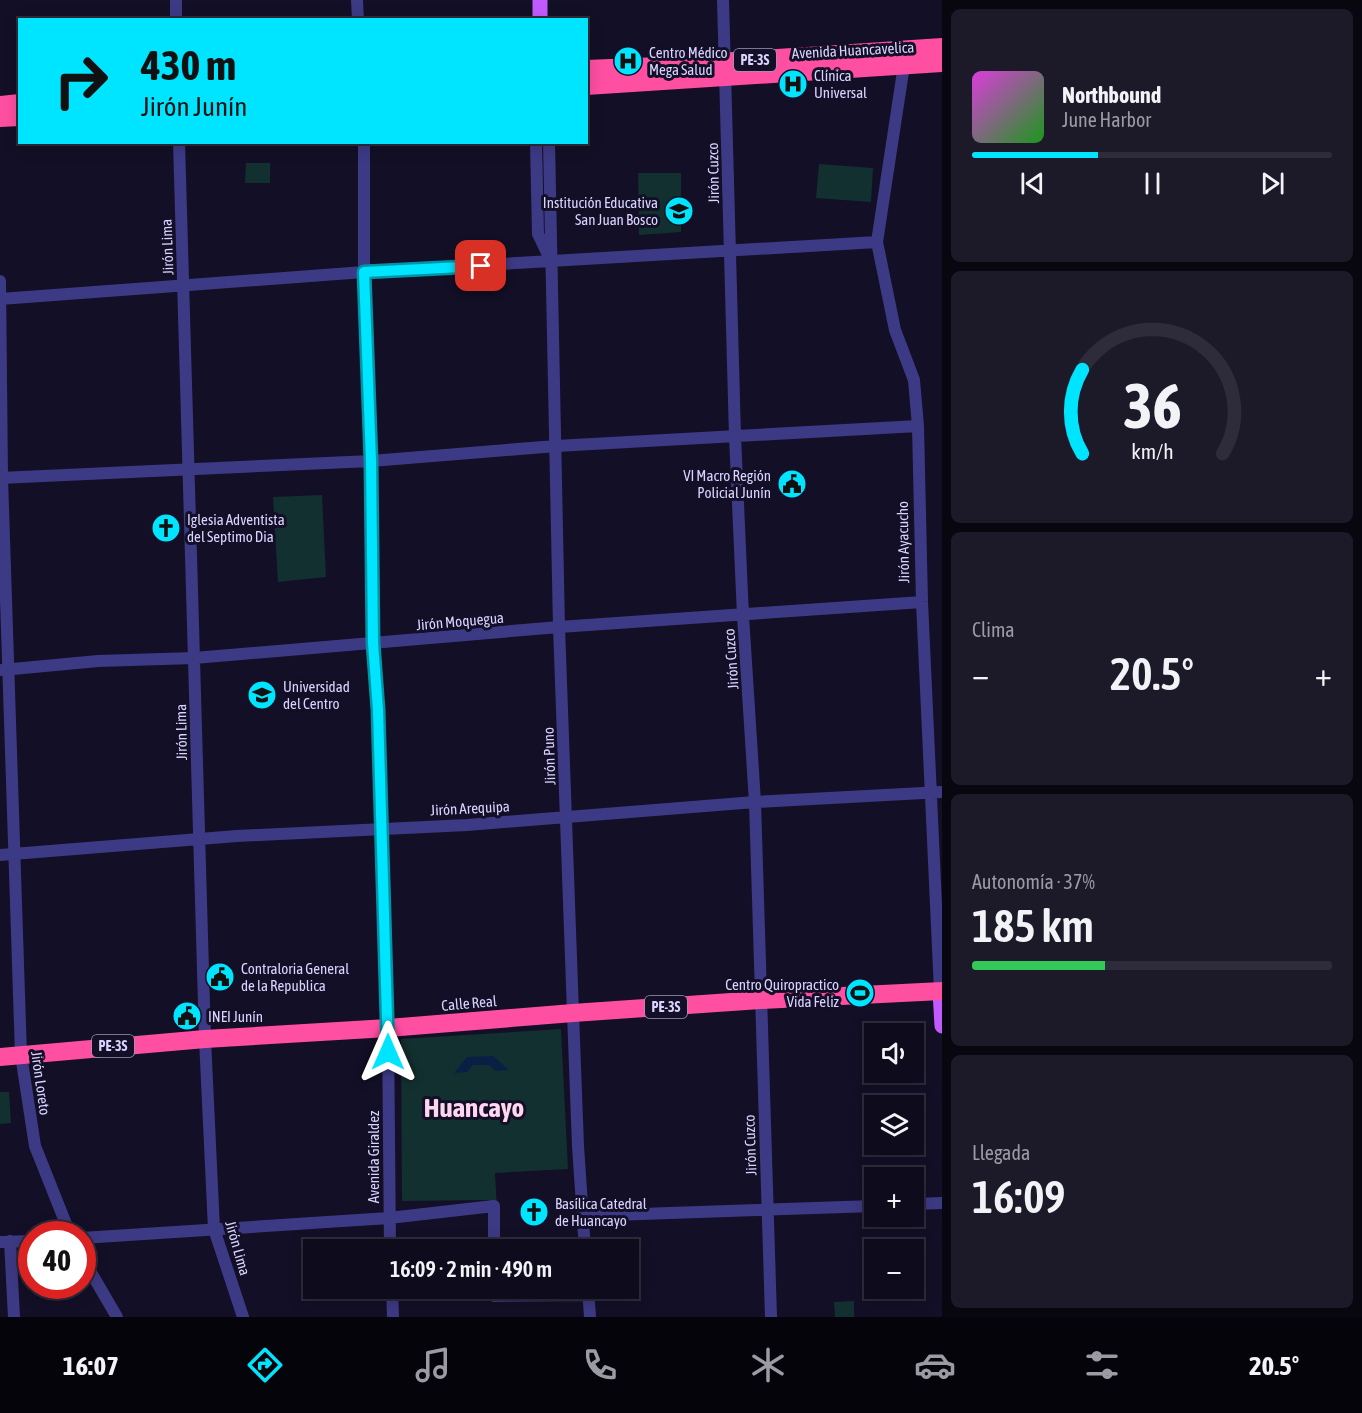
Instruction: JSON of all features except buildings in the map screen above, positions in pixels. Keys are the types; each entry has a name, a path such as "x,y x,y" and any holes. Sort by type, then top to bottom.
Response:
{"highway":[{"name":"Avenida Huancavelica","path":"588,69 904,65 942,47"},
{"name":"Avenida Huancavelica","path":"588,86 726,69 923,56 942,63"},
{"path":"0,105 18,103"},
{"path":"0,118 18,117"},
{"name":"Calle Real","path":"0,1057 205,1039 388,1028 573,1013 760,1000 941,991"}],"main road":[{"path":"540,0 540,18"},
{"name":"Jirón Ayacucho","path":"941,991 942,1026"}],"street":[{"path":"176,0 176,18"},
{"path":"357,0 358,18"},
{"name":"Jirón Cuzco","path":"723,0 735,436 743,616 755,802 771,1317"},
{"name":"Jirón Ayacucho","path":"904,65 877,242 895,330 914,380 918,426 922,602 937,792 941,991"},
{"name":"Jirón Lima","path":"179,144 205,1039 214,1228 243,1317"},
{"name":"Avenida Giraldez","path":"364,144 364,272 371,461 373,643 378,710 388,1028 390,1239"},
{"name":"Jirón Puno","path":"536,144 538,234 552,262"},
{"name":"Jirón Puno","path":"549,144 559,627 573,1013 584,1239"},
{"path":"0,299 364,272 877,242"},
{"name":"Jirón Loreto","path":"0,281 4,670 15,854 21,1055 35,1146 65,1221"},
{"path":"1,478 371,461 556,446 918,426"},
{"name":"Jirón Moquegua","path":"4,670 98,661 194,658 559,627 922,602"},
{"name":"Jirón Arequipa","path":"0,855 380,828 467,825 755,802 937,792"},
{"path":"924,1204 942,1203"},
{"path":"96,1237 389,1218 494,1206 494,1239"},
{"path":"583,1216 864,1206"},
{"path":"5,1242 14,1317"},
{"path":"96,1281 117,1317"},
{"path":"392,1299 393,1317"},
{"path":"589,1299 590,1317"}],"green space":[{"path":"246,163 270,163 270,183 245,183"},
{"path":"819,164 873,168 871,202 816,198"},
{"path":"638,173 681,173 681,232 639,235"},
{"path":"322,495 326,577 278,582 273,497"},
{"path":"561,1029 568,1169 495,1173 497,1210 489,1200 402,1201 401,1039"},
{"path":"0,1092 9,1092 11,1123 0,1124"},
{"path":"854,1301 854,1317 835,1317 834,1302"}],"water":[{"path":"493,1056 509,1070 496,1071 489,1065 473,1065 467,1072 454,1073 467,1057"}],"place":[{"name":"Centro Médico Mega Salud","path":"628,61"},
{"name":"Clínica Universal","path":"793,84"},
{"name":"Institución Educativa San Juan Bosco","path":"679,211"},
{"name":"VI Macro Región Policial Junín","path":"792,484"},
{"name":"Iglesia Adventista del Septimo Dia","path":"166,528"},
{"name":"Universidad del Centro","path":"262,695"},
{"name":"Contraloria General de la Republica","path":"220,977"},
{"name":"Centro Quiropractico Vida Feliz","path":"860,993"},
{"name":"INEI Junín","path":"187,1016"},
{"name":"Basílica Catedral de Huancayo","path":"534,1212"}],"district":[{"name":"Huancayo","path":"474,1107"}],"route":[{"path":"388,1052 378,710 373,643 371,461 364,272 481,266"}]}
